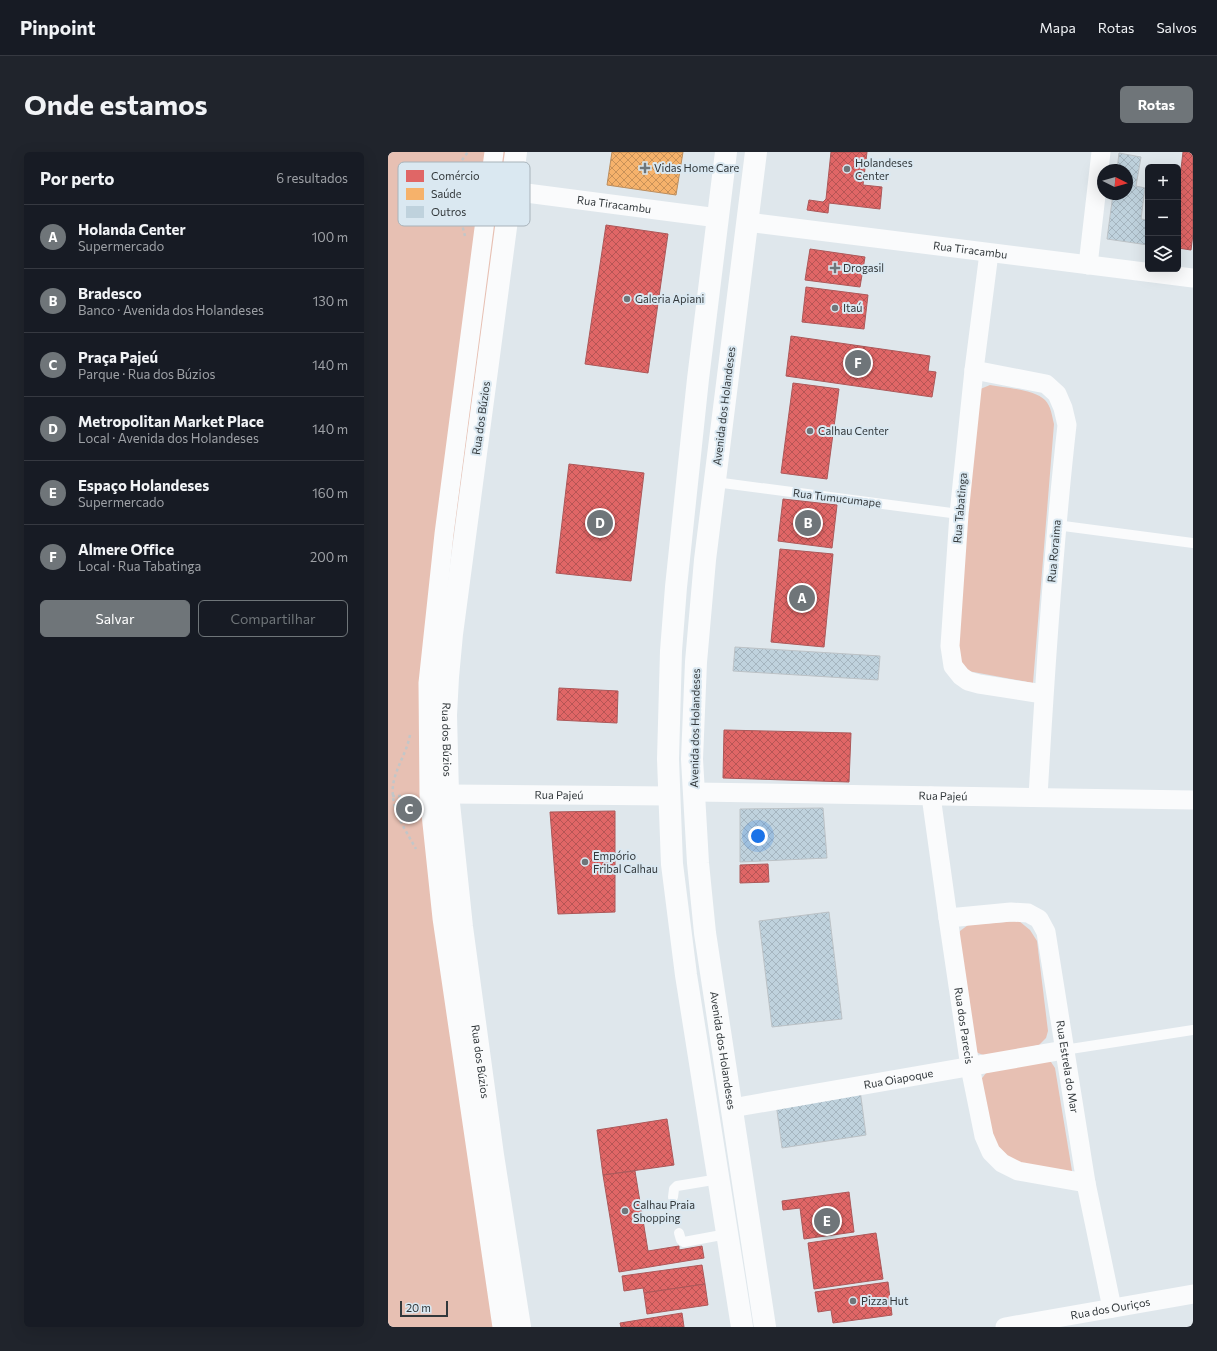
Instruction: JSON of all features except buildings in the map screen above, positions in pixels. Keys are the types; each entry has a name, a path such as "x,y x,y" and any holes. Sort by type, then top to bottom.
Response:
{"main road":[{"name":"Rua dos Búzios","path":"515,162 516,152"},
{"name":"Avenida dos Holandeses","path":"756,152 705,560 696,662 692,759 698,863 705,933 765,1327"},
{"path":"725,157 698,379 676,587 671,651 668,759 672,864 686,975 742,1327"},
{"path":"725,157 730,180 720,278 722,285 727,289 739,290"},
{"name":"Rua dos Búzios","path":"507,226 453,626 448,677 446,723 448,794 462,927 493,1155 520,1327"}],"street":[{"path":"493,162 494,152"},
{"path":"1088,265 1101,152"},
{"name":"Rua Tiracambu","path":"530,193 718,218"},
{"name":"Rua Tiracambu","path":"748,222 1193,278"},
{"path":"484,226 444,534 428,683 429,795 442,918 502,1327"},
{"name":"Rua Tabatinga","path":"989,253 974,370 959,514 950,646 952,666 964,678 979,684 1043,694"},
{"name":"Rua Roraima","path":"974,370 1046,384 1057,394 1063,408 1067,425 1056,525 1043,694 1038,797"},
{"name":"Rua Pajeú","path":"694,792 1193,800"},
{"name":"Rua Pajeú","path":"448,794 669,796"},
{"name":"Rua dos Parecis","path":"932,796 970,1067 984,1136 991,1152 1002,1163 1018,1171 1086,1183"},
{"name":"Rua Estrela do Mar","path":"948,918 1011,912 1028,913 1039,919 1046,932 1086,1183 1112,1308"},
{"name":"Rua Oiapoque","path":"732,1108 1064,1050"},
{"name":"Rua dos Ouriços","path":"1009,1327 1193,1294"}],"lane":[{"name":"Rua Tumucumape","path":"715,482 959,514"},
{"path":"1056,525 1193,543"},
{"path":"1064,1050 1193,1030"},
{"path":"673,1197 674,1189 677,1186 719,1179"},
{"path":"679,1233 681,1240 684,1242 727,1234"}],"shaded area":[{"path":"388,152 506,152 505,162 398,162 398,226 496,226 433,688 508,1327 388,1327"},
{"path":"990,385 1027,391 1040,396 1049,405 1054,424 1033,683 968,671 959,664 957,647 978,390"},
{"path":"1019,921 1030,930 1037,941 1048,1031 1046,1038 1039,1045 986,1056 978,1053 973,1048 957,941 960,931 968,925"},
{"path":"1046,1059 1051,1062 1055,1068 1073,1177 1008,1160 995,1148 979,1082 986,1073"}],"place":[{"name":"Vidas Home Care","path":"645,168"},
{"name":"Holandeses Center","path":"847,169"},
{"name":"Drogasil","path":"835,268"},
{"name":"Galeria Apiani","path":"627,299"},
{"name":"Itaú","path":"835,308"},
{"name":"Almere Office","path":"858,363"},
{"name":"Calhau Center","path":"810,431"},
{"name":"Metropolitan Market Place","path":"600,523"},
{"name":"Bradesco","path":"808,523"},
{"name":"Holanda Center","path":"802,598"},
{"name":"Praça Pajeú","path":"409,809"},
{"name":"Empório Fribal Calhau","path":"585,862"},
{"name":"Calhau Praia Shopping","path":"625,1211"},
{"name":"Espaço Holandeses","path":"827,1221"},
{"name":"Pizza Hut","path":"853,1301"}]}
